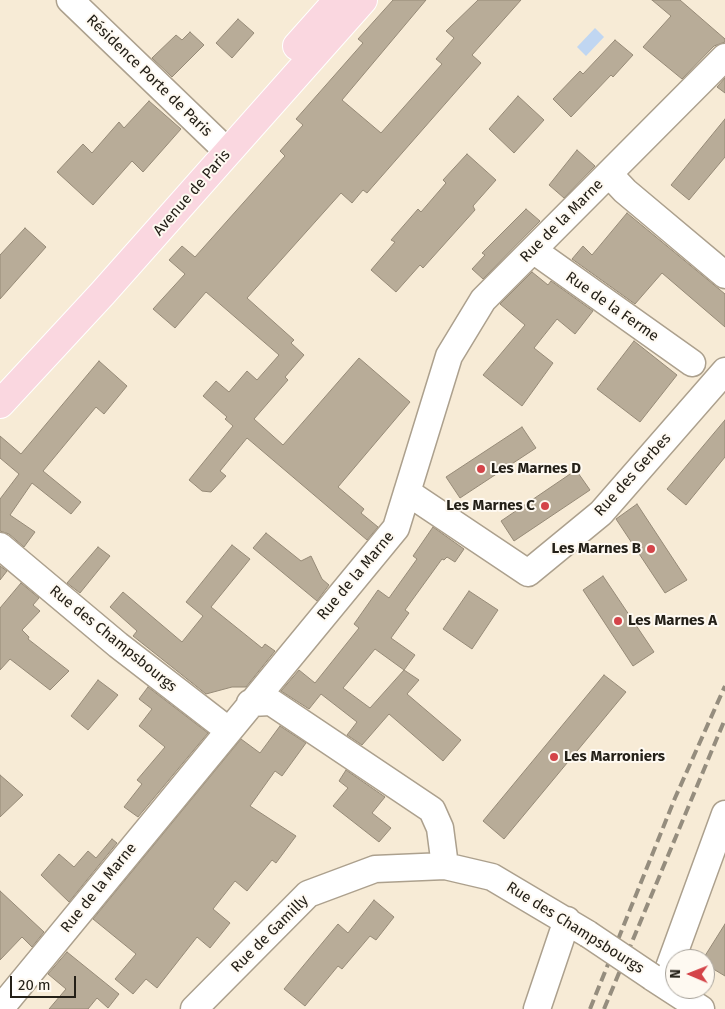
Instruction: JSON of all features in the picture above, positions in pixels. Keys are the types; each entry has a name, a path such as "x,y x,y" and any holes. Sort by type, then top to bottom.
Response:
{"main road":[{"name":"Avenue de Paris","path":"9,394 102,294 338,0"},
{"name":"Avenue de Paris","path":"222,145 364,0"}],"street":[{"name":"Résidence Porte de Paris","path":"70,0 222,145"},
{"name":"Rue de la Marne","path":"0,1009 396,528 448,356 483,300 725,57"},
{"path":"609,174 625,191 725,276"},
{"name":"Rue de la Ferme","path":"533,250 692,363"},
{"name":"Rue des Gerbes","path":"407,492 528,573 601,513 725,371"},
{"name":"Rue des Champsbourgs","path":"0,546 118,645 228,730"},
{"path":"250,703 271,702 432,810 440,828 445,866"},
{"path":"657,981 725,814"},
{"name":"Rue des Champsbourgs","path":"445,866 492,877 578,927 690,1006"},
{"name":"Rue de Gamilly","path":"194,1009 308,894 375,869 445,866"},
{"path":"537,1009 578,927"}],"water":[{"path":"595,28 604,37 586,56 577,47"}],"building":[{"path":"393,0 426,0 342,100 381,133 442,64 436,59 454,38 446,31 478,0 521,0 472,55 481,63 367,193 363,190 352,203 341,193 247,298 294,340 291,343 304,355 285,377 288,380 254,419 283,445 359,358 410,402 338,487 364,509 361,513 378,527 367,540 247,438 220,471 226,476 211,492 202,491 189,480 233,426 225,419 227,417 203,396 216,381 229,392 247,371 257,380 279,355 206,292 175,328 153,309 185,274 169,260 182,246 195,257 285,156 280,151 303,125 296,119 363,43 358,39"},
{"path":"652,0 680,0 725,39 725,42 714,46 682,79 643,47 671,16"},
{"path":"238,19 254,33 232,58 216,43"},
{"path":"190,32 204,45 172,77 152,58 176,35 182,40"},
{"path":"615,40 633,55 571,117 553,99 580,71 583,74"},
{"path":"725,78 725,93 717,87"},
{"path":"518,96 544,120 514,153 489,129"},
{"path":"149,101 181,129 143,172 132,161 93,205 57,172 83,144 92,153 119,122 124,128"},
{"path":"725,119 725,157 689,200 671,185"},
{"path":"577,150 595,166 564,198 549,185"},
{"path":"467,154 496,180 473,206 475,210 423,268 420,265 396,292 371,270 395,242 391,240 418,209 421,212 446,183 443,180"},
{"path":"526,209 540,221 483,279 472,269 485,255 482,253"},
{"path":"627,213 725,294 725,327 662,273 635,304 572,259 583,246 592,255"},
{"path":"25,228 46,247 0,299 0,255"},
{"path":"532,272 548,285 551,281 593,311 575,334 557,319 534,348 553,363 522,406 483,375 525,325 500,304"},
{"path":"634,341 677,375 640,422 597,389"},
{"path":"99,361 127,386 104,414 96,407 43,471 81,502 71,514 32,483 10,515 35,532 24,547 9,534 0,531 0,499 19,474 0,458 0,436 21,454"},
{"path":"725,420 725,457 686,505 667,489"},
{"name":"Les Marnes D","path":"522,427 536,448 460,498 446,477"},
{"name":"Les Marnes C","path":"576,470 590,490 514,541 501,521"},
{"name":"Les Marnes B","path":"637,504 687,580 665,593 616,519"},
{"path":"433,527 464,549 455,562 447,557 444,560 442,559 405,610 409,613 391,638 415,655 404,670 419,680 407,694 461,740 443,761 389,714 362,745 347,735 357,722 321,694 309,709 281,691 299,670 315,683 359,628 354,624 378,590 389,598 417,559 413,556","holes":["375,649 404,670 370,708 343,688"]},
{"path":"266,533 301,561 311,556 322,579 329,585 317,601 253,548"},
{"path":"232,545 250,559 211,607 262,648 265,644 275,651 246,687 232,687 206,694 133,636 137,631 110,607 123,592 182,642 203,616 186,602"},
{"path":"98,547 110,556 80,593 67,583"},
{"path":"0,566 7,571 0,580"},
{"name":"Les Marnes A","path":"603,576 654,652 633,666 583,590"},
{"path":"21,583 39,598 33,605 40,611 22,630 29,637 28,639 69,671 50,690 10,659 0,670 0,608"},
{"path":"469,591 498,610 472,649 443,629"},
{"name":"Les Marroniers","path":"604,675 626,692 504,839 483,821"},
{"path":"98,680 118,695 88,730 71,716"},
{"path":"148,687 208,733 138,817 124,807 142,784 137,780 165,747 139,726 152,709 139,699"},
{"path":"280,726 306,743 282,776 275,771 250,806 296,836 276,863 272,860 247,891 235,881 213,909 230,923 210,948 197,937 157,988 146,979 133,994 115,979 136,954 93,919 241,739 260,753"},
{"path":"346,770 385,797 372,813 391,828 379,842 333,806 348,788 339,781"},
{"path":"0,775 23,795 0,817"},
{"path":"112,839 117,843 69,902 41,875 59,854 74,867 88,851 96,858"},
{"path":"0,891 44,932 32,947 22,937 0,960"},
{"path":"374,900 394,917 376,940 370,936 342,969 338,966 305,1006 284,989 338,924 348,933"},
{"path":"725,924 725,976 715,970 715,949 709,949"},
{"path":"67,952 119,994 108,1008 97,998 88,1009 49,1009 66,989 48,974"}],"railway":[{"path":"590,1009 675,798 725,686"},
{"path":"604,1009 725,719"}],"place":[{"name":"Les Marnes D","path":"481,469"},
{"name":"Les Marnes C","path":"545,506"},
{"name":"Les Marnes B","path":"651,549"},
{"name":"Les Marnes A","path":"618,621"},
{"name":"Les Marroniers","path":"554,757"}]}
